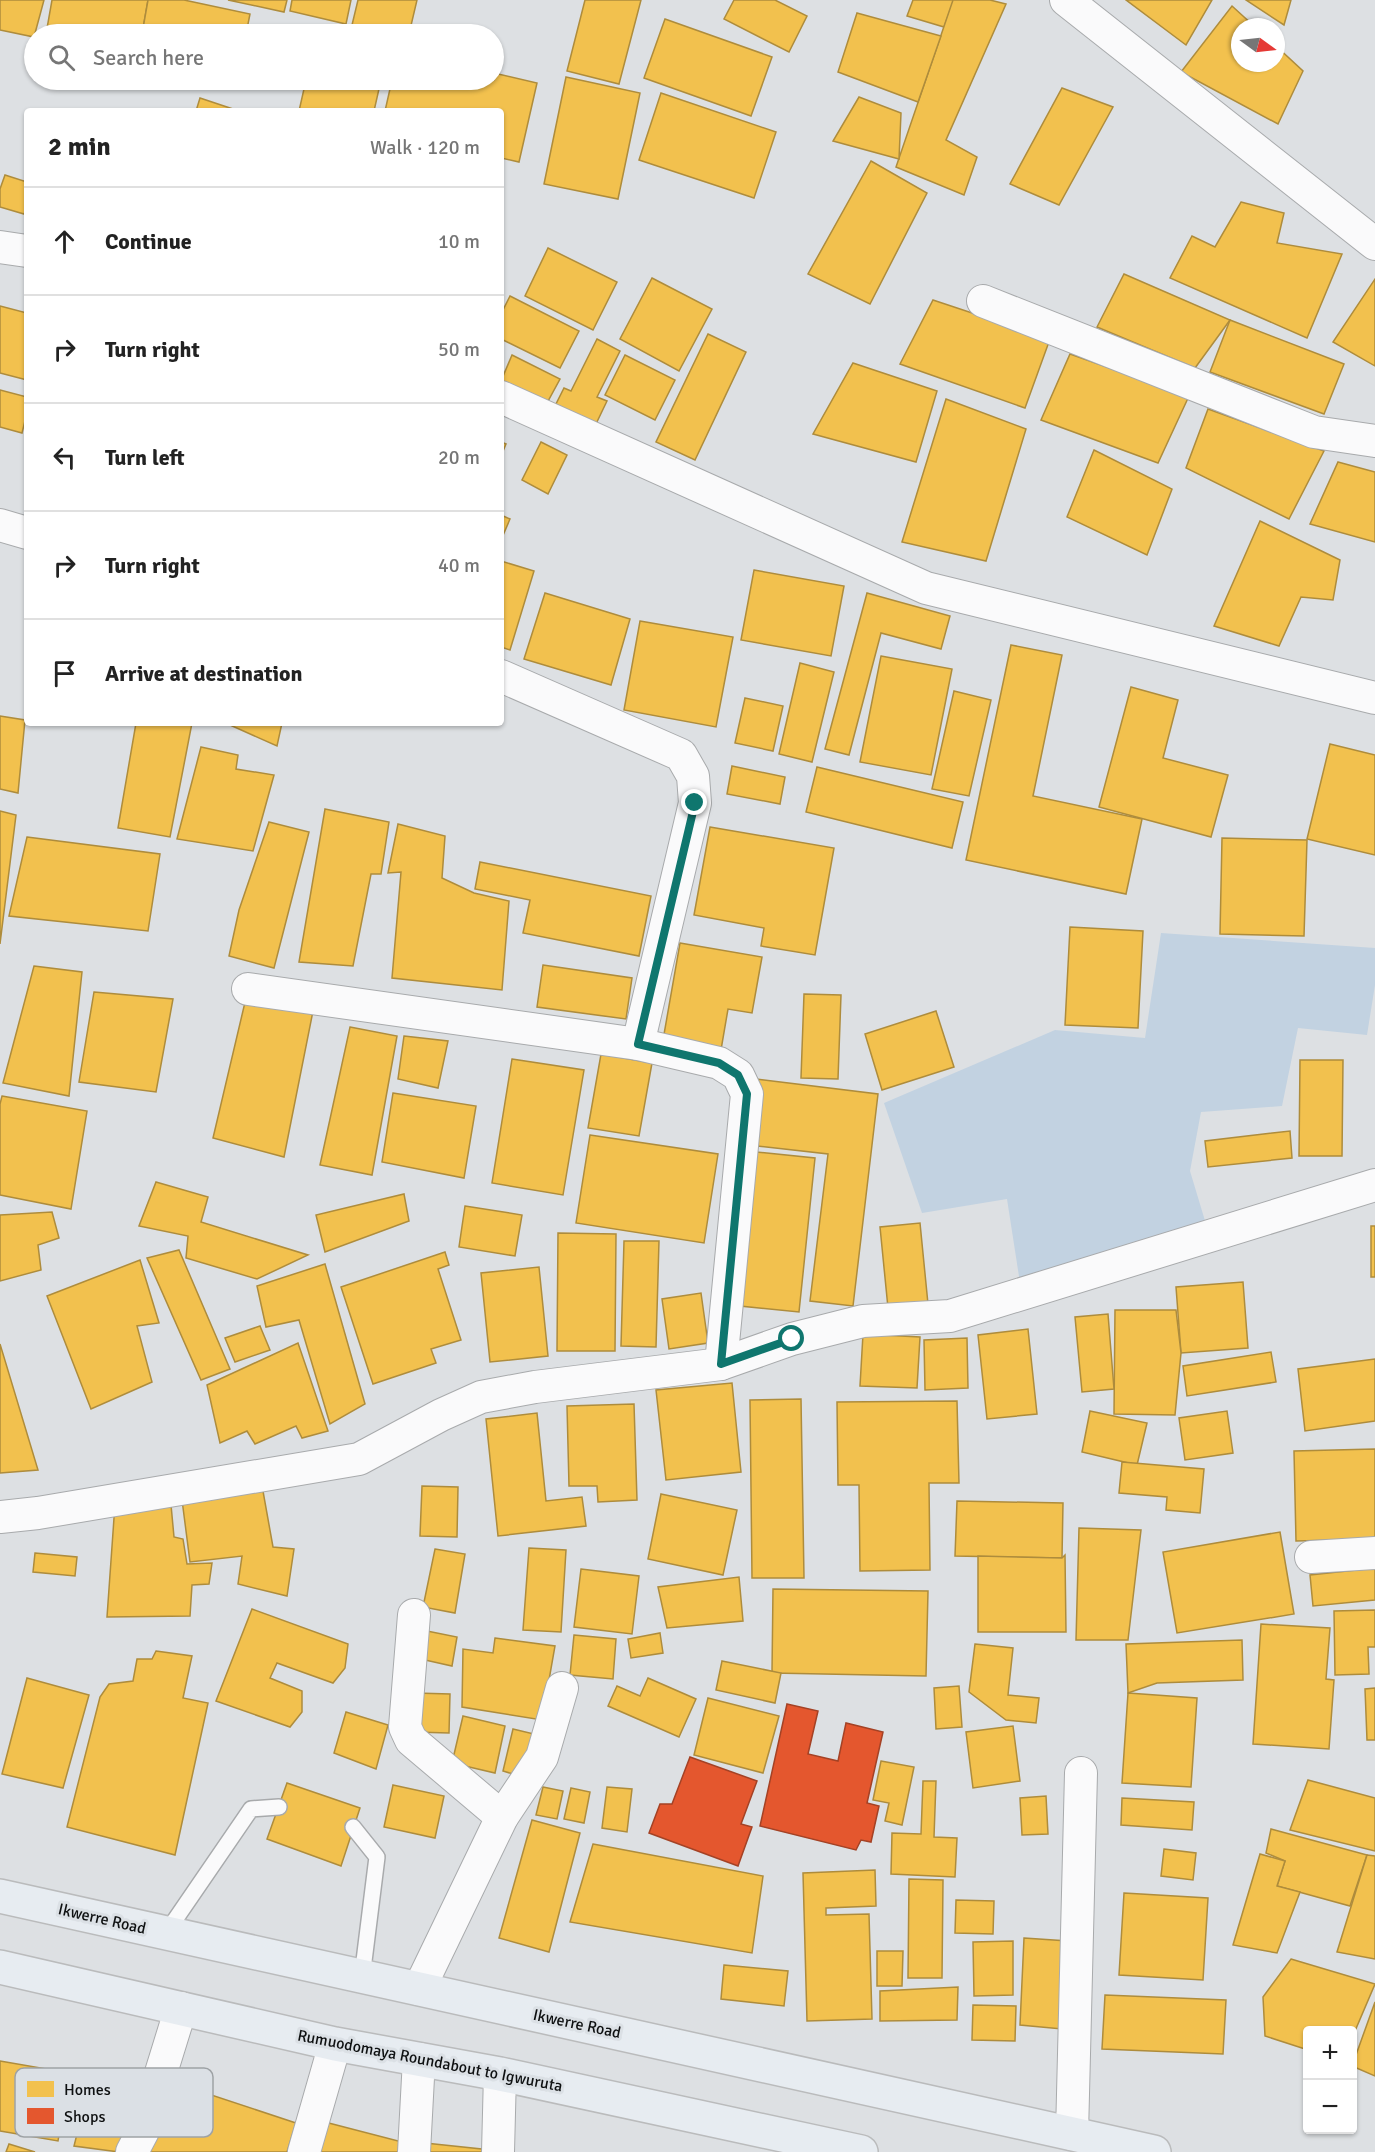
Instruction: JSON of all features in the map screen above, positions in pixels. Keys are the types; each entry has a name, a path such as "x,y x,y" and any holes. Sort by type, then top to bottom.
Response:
{"main road":[{"name":"Ikwerre Road","path":"0,1896 1154,2152"},
{"name":"Rumuodomaya Roundabout to Igwuruta","path":"0,1967 335,2044 500,2074 808,2146 861,2152"}],"street":[{"path":"1066,0 1375,244"},
{"path":"0,247 24,251"},
{"path":"983,301 1314,432 1375,441"},
{"path":"504,398 926,588 1375,698"},
{"path":"0,525 24,532"},
{"path":"504,677 681,755 693,776 695,803 638,1044"},
{"path":"248,989 638,1044 719,1063 738,1075 747,1094 721,1364"},
{"path":"0,1517 50,1511 359,1459 441,1415 481,1397 721,1364 792,1339 863,1321 950,1316 1375,1185"},
{"path":"1311,1557 1375,1553"},
{"path":"414,1616 405,1726 411,1740 502,1817"},
{"path":"419,1989 502,1817 542,1757 562,1688"},
{"path":"1072,2134 1081,1773"},
{"path":"162,2068 181,2008"},
{"path":"304,2152 335,2044"},
{"path":"414,2152 419,2059"},
{"path":"498,2152 500,2074"},
{"path":"132,2152 140,2137"}],"lane":[{"path":"166,1933 251,1809 279,1807"},
{"path":"353,1827 377,1857 362,1977"}],"shaded area":[{"path":"1161,933 1375,948 1375,985 1367,1035 1298,1028 1282,1106 1201,1112 1190,1171 1212,1244 1020,1283 1007,1199 922,1213 884,1103 1055,1030 1145,1038"}],"building: Homes":[{"path":"0,0 44,0 38,24 24,24 24,35 0,30"},
{"path":"52,0 148,0 144,24 48,24"},
{"path":"148,0 184,0 250,14 248,24 144,24"},
{"path":"228,0 287,0 284,12"},
{"path":"292,0 351,0 346,24 290,11"},
{"path":"358,0 417,0 411,24 352,24"},
{"path":"585,0 641,0 619,84 567,71"},
{"path":"734,0 775,0 807,16 789,52 724,19"},
{"path":"913,0 954,0 944,27 907,16"},
{"path":"953,0 990,0 1006,4 946,140 977,157 964,195 896,167"},
{"path":"1126,0 1212,0 1186,45"},
{"path":"1246,0 1291,0 1285,21 1285,18 1273,18"},
{"path":"1232,6 1245,18 1231,18 1231,72 1285,72 1285,54 1303,71 1278,124 1181,72"},
{"path":"857,13 941,36 918,102 838,72"},
{"path":"665,19 772,57 751,116 644,78"},
{"path":"504,75 537,83 519,162 504,159 504,108 386,108 390,90 504,90"},
{"path":"566,77 640,93 618,199 544,184"},
{"path":"1062,88 1113,107 1059,205 1010,184"},
{"path":"304,90 379,90 375,108 300,108"},
{"path":"661,93 776,132 754,198 639,160"},
{"path":"859,97 901,113 899,159 833,141"},
{"path":"200,98 230,108 197,108"},
{"path":"871,161 927,193 870,304 808,274"},
{"path":"5,175 24,181 24,214 0,207 0,189"},
{"path":"1241,202 1284,213 1277,243 1342,254 1307,338 1170,278 1192,236 1215,247"},
{"path":"548,248 617,282 593,330 525,296"},
{"path":"1124,274 1230,320 1195,368 1097,327"},
{"path":"652,278 712,309 679,371 620,339"},
{"path":"1375,279 1375,366 1333,342"},
{"path":"510,296 579,331 560,368 504,340 504,308"},
{"path":"933,300 1050,339 1025,408 900,364"},
{"path":"0,306 24,312 24,379 0,373"},
{"path":"1230,320 1344,364 1324,414 1210,372"},
{"path":"708,334 746,352 695,460 656,442"},
{"path":"597,339 620,351 597,397 607,401 595,426 555,406 564,388 571,391"},
{"path":"1070,354 1189,396 1158,463 1041,420"},
{"path":"512,355 560,379 547,403 504,382 504,374"},
{"path":"625,355 675,380 655,420 605,395"},
{"path":"853,363 937,391 916,462 813,434"},
{"path":"0,390 24,396 22,433 0,427"},
{"path":"946,399 1026,429 986,561 902,542"},
{"path":"1208,409 1324,451 1289,519 1186,468"},
{"path":"541,442 567,455 548,494 522,480"},
{"path":"1094,450 1172,489 1147,555 1067,517"},
{"path":"1338,462 1375,472 1375,542 1310,524"},
{"path":"504,516 510,519 504,533"},
{"path":"1260,521 1340,560 1333,600 1301,597 1279,646 1214,626"},
{"path":"504,562 534,571 510,650 504,648"},
{"path":"754,570 844,586 831,656 741,640"},
{"path":"545,593 630,619 611,685 524,659"},
{"path":"867,593 950,616 941,649 881,633 849,755 825,749"},
{"path":"640,621 733,637 716,727 624,710"},
{"path":"1011,645 1062,655 1033,796 1142,819 1126,894 966,860"},
{"path":"881,656 952,669 931,775 860,762"},
{"path":"800,663 834,672 812,762 779,754"},
{"path":"1131,687 1178,700 1163,758 1228,775 1211,837 1099,807"},
{"path":"954,691 991,700 969,796 932,789"},
{"path":"745,698 783,706 773,751 735,743"},
{"path":"0,716 24,720 18,793 0,789"},
{"path":"135,726 191,726 170,837 118,828"},
{"path":"232,726 281,726 277,746"},
{"path":"1330,744 1375,755 1375,855 1307,839"},
{"path":"201,747 238,755 236,769 274,775 253,851 177,839"},
{"path":"732,766 785,777 780,804 727,794"},
{"path":"817,767 963,802 952,848 806,812"},
{"path":"325,809 389,822 381,874 371,874 353,966 299,962"},
{"path":"0,811 16,815 0,944"},
{"path":"269,822 309,832 274,968 229,956 239,910"},
{"path":"398,824 445,836 442,878 474,893 509,901 502,990 392,978 401,872 388,873"},
{"path":"710,827 834,848 815,955 761,946 764,928 694,915"},
{"path":"27,837 160,854 148,931 9,916"},
{"path":"1222,838 1307,840 1304,936 1220,934"},
{"path":"480,862 651,896 639,956 523,933 530,900 475,889"},
{"path":"1070,927 1143,931 1138,1028 1065,1025"},
{"path":"680,943 762,957 752,1013 728,1009 721,1050 663,1040"},
{"path":"543,965 632,978 626,1019 537,1007"},
{"path":"34,966 82,972 69,1096 3,1083"},
{"path":"94,992 173,999 156,1092 79,1082"},
{"path":"804,994 841,995 838,1079 801,1078"},
{"path":"246,998 314,1006 284,1157 213,1138"},
{"path":"936,1011 954,1067 882,1090 865,1034"},
{"path":"350,1027 397,1036 372,1175 320,1165"},
{"path":"404,1036 448,1041 438,1088 398,1079"},
{"path":"601,1054 652,1063 639,1136 588,1128"},
{"path":"512,1059 584,1070 563,1195 492,1183"},
{"path":"1300,1060 1343,1060 1342,1156 1299,1156"},
{"path":"756,1079 878,1094 853,1306 810,1301 828,1154 748,1145"},
{"path":"393,1093 476,1106 464,1178 382,1162"},
{"path":"2,1096 87,1111 71,1209 0,1195 0,1104"},
{"path":"1290,1131 1292,1158 1208,1167 1205,1141"},
{"path":"590,1135 718,1154 704,1243 576,1223"},
{"path":"756,1152 815,1158 799,1312 740,1306"},
{"path":"156,1182 208,1197 201,1222 308,1255 257,1279 186,1258 188,1236 139,1226"},
{"path":"404,1194 409,1221 325,1252 316,1215"},
{"path":"465,1206 522,1215 515,1256 459,1247"},
{"path":"52,1212 59,1238 38,1245 41,1270 0,1281 0,1215"},
{"path":"920,1223 928,1304 888,1308 880,1227"},
{"path":"1371,1226 1375,1226 1375,1277 1371,1277"},
{"path":"558,1233 616,1234 615,1351 557,1351"},
{"path":"624,1241 659,1241 656,1347 621,1346"},
{"path":"179,1250 230,1369 201,1380 147,1258"},
{"path":"445,1252 449,1265 438,1269 461,1340 431,1349 436,1363 373,1384 341,1287"},
{"path":"140,1260 159,1323 137,1326 152,1382 91,1409 47,1296"},
{"path":"325,1264 365,1404 330,1424 299,1320 266,1327 257,1286"},
{"path":"539,1267 548,1356 490,1362 481,1273"},
{"path":"1243,1282 1248,1348 1181,1353 1176,1287"},
{"path":"701,1293 708,1343 669,1349 662,1299"},
{"path":"1115,1310 1176,1310 1181,1353 1175,1415 1114,1414"},
{"path":"1108,1314 1114,1389 1082,1392 1075,1317"},
{"path":"260,1326 270,1350 235,1362 225,1338"},
{"path":"1028,1329 1037,1414 987,1419 978,1335"},
{"path":"863,1334 920,1337 917,1388 860,1386"},
{"path":"967,1338 968,1388 925,1390 924,1340"},
{"path":"298,1343 328,1431 302,1438 296,1426 255,1444 247,1431 220,1443 207,1385"},
{"path":"0,1344 38,1470 0,1473"},
{"path":"1271,1352 1276,1382 1187,1396 1183,1366"},
{"path":"1375,1359 1375,1421 1305,1431 1298,1369"},
{"path":"732,1383 741,1472 666,1480 656,1390"},
{"path":"801,1399 804,1578 752,1578 750,1400"},
{"path":"957,1401 959,1483 929,1483 930,1570 860,1571 859,1485 838,1485 837,1402"},
{"path":"634,1404 637,1500 598,1502 597,1486 569,1486 567,1406"},
{"path":"1090,1411 1147,1423 1137,1465 1082,1452"},
{"path":"1227,1411 1233,1453 1185,1460 1179,1418"},
{"path":"537,1413 546,1501 582,1497 586,1526 498,1536 486,1419"},
{"path":"1375,1449 1375,1539 1296,1541 1294,1451"},
{"path":"1122,1462 1204,1469 1200,1513 1166,1510 1167,1497 1119,1493"},
{"path":"261,1480 273,1547 294,1549 287,1596 238,1584 242,1556 190,1562 181,1492"},
{"path":"422,1486 458,1487 457,1537 420,1536"},
{"path":"170,1494 174,1537 183,1539 187,1564 212,1563 209,1584 192,1585 190,1616 107,1617 115,1504"},
{"path":"661,1494 737,1510 723,1575 648,1559"},
{"path":"957,1501 1063,1503 1062,1558 955,1556"},
{"path":"1079,1528 1141,1530 1128,1640 1076,1640"},
{"path":"1280,1532 1294,1614 1177,1633 1163,1552"},
{"path":"529,1548 566,1550 561,1632 523,1630"},
{"path":"435,1549 465,1554 455,1613 423,1607"},
{"path":"35,1553 77,1557 75,1576 33,1572"},
{"path":"1065,1555 1066,1632 978,1632 978,1556 1062,1558"},
{"path":"1375,1568 1375,1600 1313,1606 1310,1575"},
{"path":"581,1569 639,1576 632,1634 574,1627"},
{"path":"739,1577 743,1621 667,1628 658,1587"},
{"path":"773,1589 928,1591 926,1676 772,1673"},
{"path":"252,1609 348,1644 345,1668 333,1683 277,1663 270,1678 302,1691 302,1712 290,1727 216,1701"},
{"path":"1375,1610 1375,1647 1368,1647 1369,1674 1335,1675 1334,1611"},
{"path":"1261,1624 1330,1628 1326,1679 1334,1680 1329,1749 1253,1744"},
{"path":"422,1630 457,1637 452,1666 416,1658"},
{"path":"660,1633 663,1653 631,1658 628,1639"},
{"path":"574,1635 616,1639 613,1679 570,1675"},
{"path":"495,1638 555,1646 542,1720 462,1707 463,1649 493,1653"},
{"path":"1242,1640 1243,1680 1157,1683 1128,1693 1126,1644"},
{"path":"975,1644 1013,1648 1008,1695 1039,1698 1036,1723 1006,1720 969,1692"},
{"path":"156,1651 192,1656 183,1698 208,1703 175,1855 67,1827 100,1697 109,1684 133,1681 137,1659 152,1659"},
{"path":"722,1661 781,1673 775,1703 716,1690"},
{"path":"27,1678 89,1695 63,1788 2,1774"},
{"path":"648,1678 696,1699 679,1737 608,1706 617,1686 640,1696"},
{"path":"959,1686 962,1727 936,1729 934,1688"},
{"path":"1375,1688 1375,1740 1367,1740 1365,1689"},
{"path":"415,1693 450,1694 449,1733 414,1732"},
{"path":"1128,1693 1197,1698 1191,1787 1122,1783"},
{"path":"708,1698 779,1716 763,1773 694,1755"},
{"path":"346,1712 388,1725 376,1769 334,1753"},
{"path":"463,1716 505,1726 495,1773 452,1763"},
{"path":"1013,1726 1020,1781 973,1788 966,1732"},
{"path":"513,1729 534,1734 523,1777 503,1771"},
{"path":"881,1761 914,1767 902,1825 885,1821 889,1803 873,1800"},
{"path":"1308,1780 1375,1798 1375,1851 1290,1830"},
{"path":"923,1781 936,1781 934,1837 957,1838 955,1877 891,1874 892,1833 921,1834"},
{"path":"287,1783 360,1808 341,1866 267,1839"},
{"path":"393,1785 444,1796 435,1838 384,1827"},
{"path":"543,1787 563,1791 557,1819 536,1815"},
{"path":"607,1787 632,1789 627,1832 602,1828"},
{"path":"571,1788 590,1792 584,1823 564,1819"},
{"path":"1046,1796 1048,1834 1022,1835 1020,1798"},
{"path":"1122,1798 1194,1802 1192,1830 1121,1825"},
{"path":"532,1820 580,1833 549,1952 499,1938"},
{"path":"1271,1829 1367,1855 1350,1906 1277,1886 1285,1861 1266,1853"},
{"path":"593,1844 763,1876 752,1953 570,1922"},
{"path":"1164,1849 1196,1853 1193,1880 1161,1876"},
{"path":"1260,1854 1285,1861 1277,1886 1300,1892 1277,1953 1233,1945"},
{"path":"1367,1855 1375,1856 1375,1959 1337,1952"},
{"path":"875,1870 876,1906 826,1908 826,1915 869,1914 872,2019 807,2021 803,1873"},
{"path":"909,1879 943,1880 942,1978 908,1978"},
{"path":"1124,1893 1208,1898 1203,1980 1119,1975"},
{"path":"956,1900 994,1901 993,1934 955,1933"},
{"path":"1024,1938 1068,1941 1062,2029 1020,2025"},
{"path":"1013,1941 1013,1995 974,1996 973,1942"},
{"path":"877,1951 903,1951 902,1986 877,1986"},
{"path":"1291,1959 1375,1984 1357,2026 1303,2026 1303,2048 1265,2036 1263,1997"},
{"path":"724,1965 788,1971 784,2006 721,1999"},
{"path":"958,1987 957,2020 880,2021 880,1991"},
{"path":"1105,1995 1226,2000 1223,2054 1102,2049"},
{"path":"1375,2002 1375,2076 1357,2068 1357,2052"},
{"path":"973,2005 1016,2006 1015,2041 972,2040"},
{"path":"0,2061 41,2068 15,2068 15,2134 0,2131"},
{"path":"213,2096 296,2123 287,2152 146,2152 151,2137 213,2137"},
{"path":"321,2121 406,2143 404,2152 313,2152"},
{"path":"35,2137 59,2137 58,2141"},
{"path":"76,2137 123,2137 119,2152 74,2146"},
{"path":"425,2143 491,2150 491,2152 424,2152"},
{"path":"9,2144 35,2152 6,2152"}],"building: Shops":[{"path":"787,1704 818,1711 808,1754 838,1761 846,1723 883,1732 867,1803 879,1806 871,1842 861,1840 856,1850 760,1826"},
{"path":"690,1757 757,1781 741,1824 752,1827 738,1866 649,1833 660,1804 672,1804"}],"route":[{"path":"695,803 638,1044 719,1063 738,1075 747,1094 721,1364 792,1339"}]}
